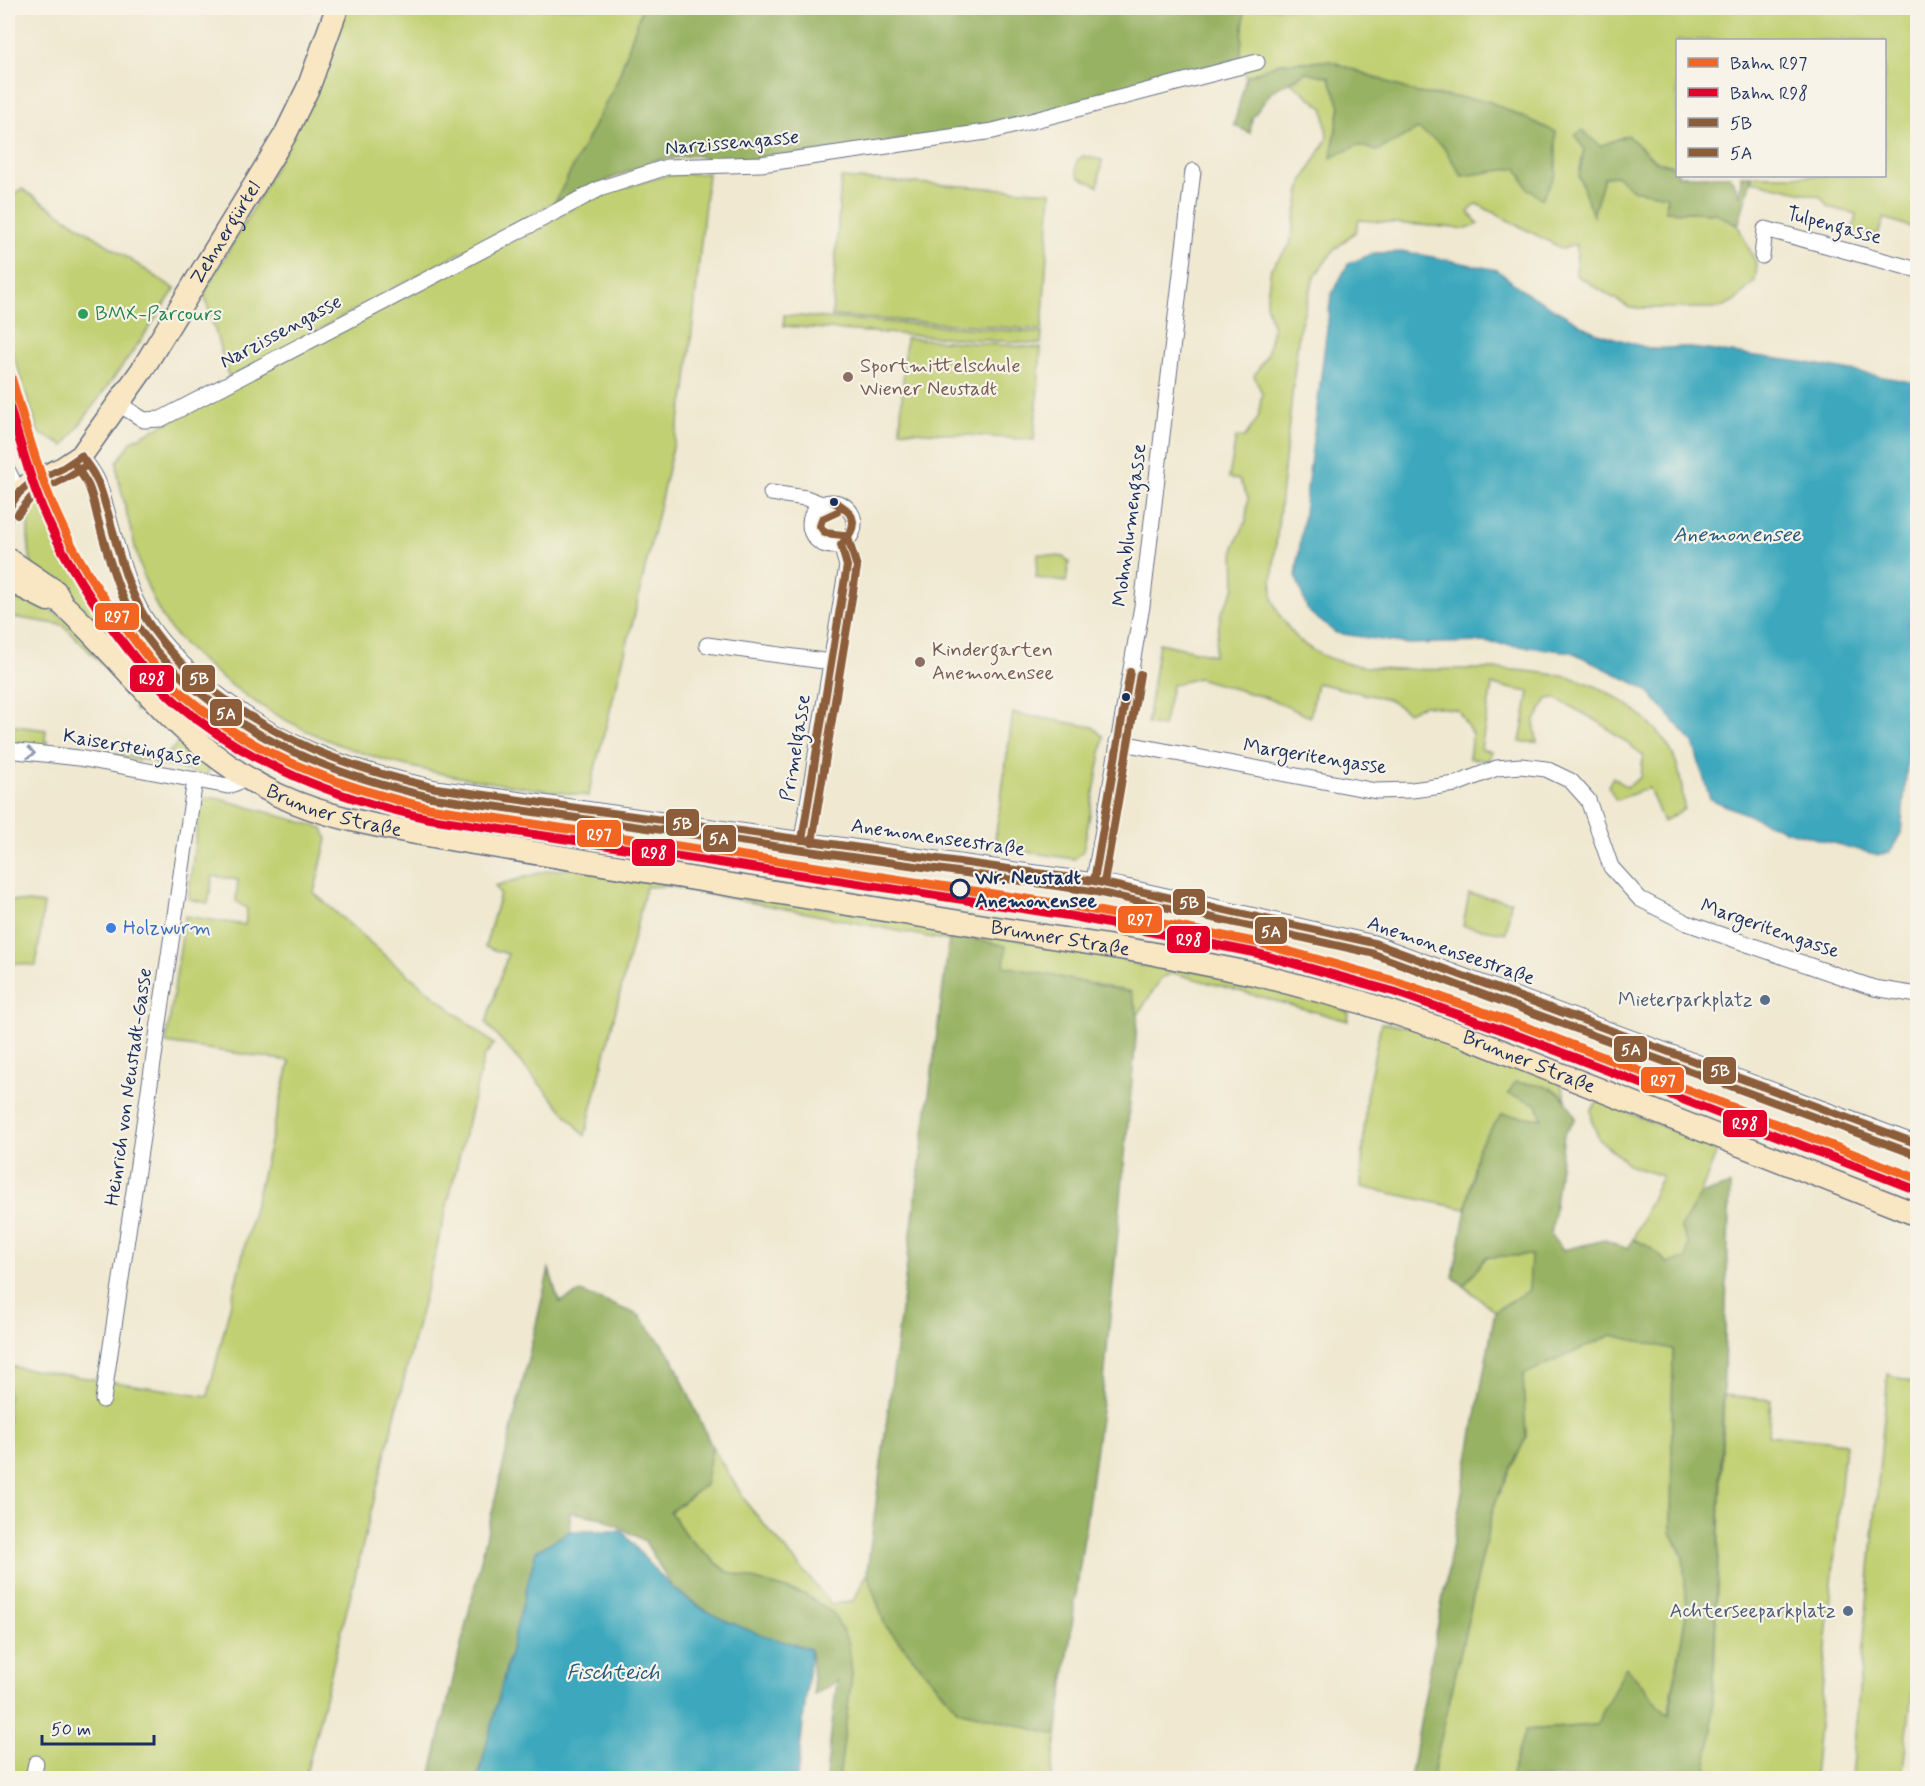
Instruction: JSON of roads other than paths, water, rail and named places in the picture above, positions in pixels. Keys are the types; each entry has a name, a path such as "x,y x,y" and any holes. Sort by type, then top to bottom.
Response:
{"main road":[{"name":"Zehnergürtel","path":"13,501 28,485 63,468 81,456 119,404 193,289 285,135 309,86 337,8"},
{"name":"Brunner Straße","path":"8,559 55,591 63,605 172,719 217,758 278,795 306,806 372,825 466,842 1150,953 1282,981 1360,1002 1466,1037 1917,1215"},
{"name":"Brunner Straße","path":"8,584 18,585 63,605"}],"street":[{"name":"Narzissengasse","path":"119,404 144,420 161,419 600,189 668,167 761,164 993,131 1257,62"},
{"name":"Mohnblumengasse","path":"1094,881 1142,606 1193,171"},
{"name":"Tulpengasse","path":"1762,256 1765,230 1917,270"},
{"name":"Anemonenseestraße","path":"81,456 96,478 136,601 153,631 176,658 217,694 254,721 299,746 346,765 393,779 436,788 1094,881 1374,943 1917,1144"},
{"path":"8,471 13,501"},
{"name":"Primelgasse","path":"771,493 806,498 822,504 834,502 845,506 852,515 854,526 850,537 842,545 847,566 802,840"},
{"path":"822,504 813,511 809,522 811,534 819,543 830,547 842,545"},
{"path":"707,645 831,662"},
{"name":"Margeritengasse","path":"1117,742 1376,791 1412,790 1456,784 1497,768 1521,765 1546,769 1571,781 1588,800 1611,867 1640,898 1687,923 1874,988 1917,995"},
{"name":"Kaisersteingasse","path":"8,750 124,766 228,786 248,778"},
{"name":"Heinrich von Neustadt-Gasse","path":"103,1400 195,780"}],"water":[{"name":"Anemonensee","path":"1407,252 1497,270 1526,293 1594,332 1651,349 1683,347 1803,362 1917,383 1918,640 1901,833 1890,852 1878,855 1784,830 1710,799 1693,743 1646,689 1572,652 1481,642 1408,644 1336,633 1308,611 1296,577 1331,296 1348,264 1374,253"},
{"name":"Fischteich","path":"570,1531 622,1531 665,1581 703,1609 756,1633 811,1649 797,1778 478,1778 536,1551"}],"rail line":[{"name":"R97","path":"8,367 28,435 58,517 81,562 119,619 157,669 184,695 211,717 239,735 299,766 363,790 429,808 1073,906 1259,943 1398,982 1523,1026 1918,1179"},
{"name":"R98","path":"8,401 32,480 56,537 82,584 127,648 168,695 205,725 234,744 295,776 360,800 427,818 1071,916 1256,953 1395,992 1519,1036 1914,1189"}],"place":[{"name":"BMX-Parcours","path":"83,314"},
{"name":"Sportmittelschule Wiener Neustadt","path":"848,377"},
{"name":"Kindergarten Anemonensee","path":"920,662"},
{"name":"Wr. Neustadt Anemonensee","path":"960,889"},
{"name":"Holzwurm","path":"111,928"},
{"name":"Mieterparkplatz","path":"1765,1000"},
{"name":"Achterseeparkplatz","path":"1848,1611"}]}
